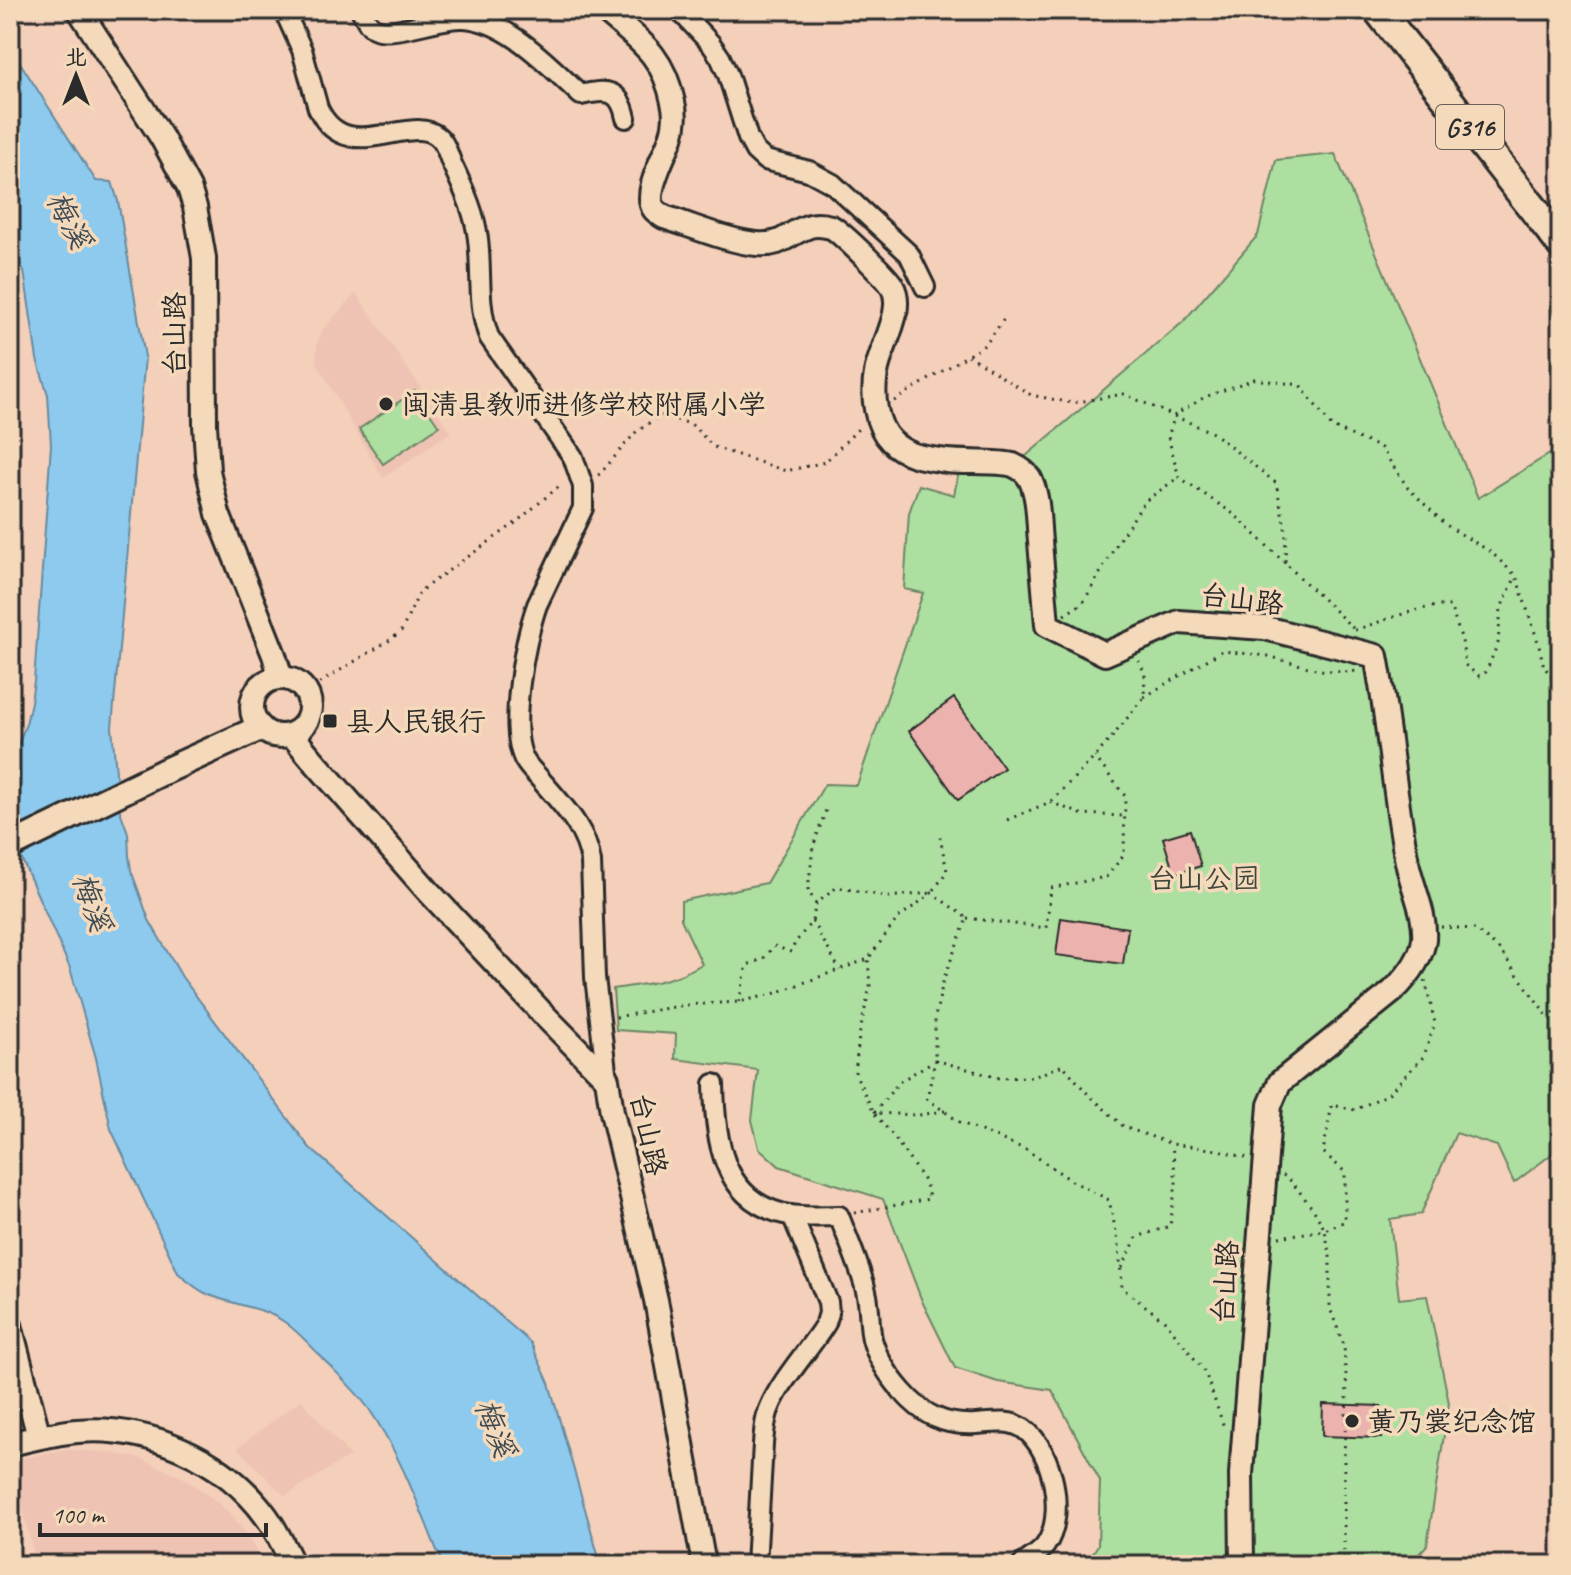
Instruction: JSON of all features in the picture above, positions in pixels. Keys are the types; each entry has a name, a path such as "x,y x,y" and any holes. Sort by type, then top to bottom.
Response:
{"highway":[{"name":"G316","path":"1378,10 1561,244"}],"main road":[{"path":"10,835 257,724"},
{"path":"10,846 162,768"}],"street":[{"name":"台山路","path":"79,10 162,138 189,188 195,207 204,258 208,471 218,514 281,678"},
{"path":"284,10 302,50 318,108 334,131 353,137 419,131 435,134 445,145 476,224 482,304 489,337 567,448 581,476 583,508 532,619 523,668 518,737 524,760 576,823 589,850 595,977 607,1079"},
{"path":"361,10 377,30 397,30 463,18 495,25 515,36 581,95 610,92 623,106 626,118"},
{"path":"604,10 659,61 674,103 672,137 653,186 652,205 655,211 664,217 760,245 788,238 808,227 819,225 833,228 884,275 893,286 897,300 876,372 876,411 882,428 890,440 906,452 922,458 1011,464 1031,480 1037,507 1047,625"},
{"path":"679,10 720,57 755,151 765,160 809,171 833,184 909,254 925,287"},
{"name":"台山路","path":"1047,625 1105,654 1179,622 1265,628 1377,662 1408,864 1424,928 1424,944 1405,979 1280,1082 1270,1105 1241,1474 1242,1565"},
{"path":"281,678 300,684 306,691 310,700 308,719 292,735 268,734 257,724 252,701 263,684 281,678"},
{"name":"台山路","path":"292,735 429,892 607,1079 656,1300 704,1565"},
{"path":"714,1084 715,1122 726,1167 733,1180 755,1201 768,1208 792,1215 839,1216 867,1295 872,1339 888,1373 903,1392 935,1419 962,1424 997,1422 1017,1425 1033,1439 1053,1476 1053,1527 1045,1546 1022,1565"},
{"path":"756,1565 763,1444 770,1407 819,1335 829,1313 825,1293 792,1215"},
{"path":"10,1325 14,1358 39,1437"},
{"path":"10,1444 79,1431 123,1432 155,1439 186,1452 231,1480 254,1501 275,1529 293,1565"}],"path":[{"path":"306,691 390,640 402,630 420,591 514,524 557,488 581,476 600,474 635,433 660,415 691,424 714,447 786,471 825,462 876,411 986,344 1006,316"},
{"path":"968,355 1031,395 1072,403 1124,394 1213,433 1276,483 1286,532 1285,563"},
{"path":"1007,820 1050,802 1095,757 1144,697 1222,651 1268,656 1319,670 1348,672 1377,662 1369,643 1235,515 1179,477 1168,437 1175,415 1205,397 1254,379 1300,385 1332,427 1381,448 1408,488 1446,525 1491,552 1516,576 1544,667 1561,687"},
{"path":"1047,625 1083,603 1145,501 1179,477"},
{"path":"1355,630 1440,605 1450,606 1462,640 1465,665 1479,676 1486,672 1498,643 1501,608 1516,576"},
{"path":"1131,643 1145,674 1144,697"},
{"path":"739,1002 747,965 763,959 774,946 791,952 812,921 816,904 837,887 888,897 932,893 967,918 1046,928 1051,888 1106,877 1124,855 1125,796 1095,757"},
{"path":"1050,802 1081,814 1124,816"},
{"path":"816,904 808,890 813,847 827,807"},
{"path":"600,1020 685,1005 739,1002 773,994 868,959 898,918 932,893 947,871 939,833"},
{"path":"967,918 944,978 935,1017 935,1060 927,1099 961,1123 1025,1149 1072,1181 1109,1200 1119,1246 1122,1288 1165,1321 1205,1372 1225,1430"},
{"path":"812,921 840,970"},
{"path":"1424,928 1475,929 1499,949 1546,1014 1561,1012"},
{"path":"1258,1241 1325,1230 1345,1221 1345,1172 1323,1152 1332,1105 1355,1110 1388,1094 1424,1056 1435,1023 1418,958"},
{"path":"839,1216 929,1199 926,1184 874,1113 855,1073 870,986 868,959"},
{"path":"874,1113 899,1082 935,1060 999,1078 1033,1077 1063,1065 1086,1092 1124,1127 1172,1144 1218,1150 1264,1162 1291,1181 1325,1230 1330,1256 1330,1308 1344,1346 1347,1394 1344,1565"},
{"path":"874,1113 919,1115 945,1111"},
{"path":"1120,1272 1137,1237 1170,1226 1176,1183 1172,1144"}],"shaded area":[{"name":"闽清县教师进修学校附属小学","path":"356,293 451,432 383,478 316,361 317,343 324,328"},
{"path":"301,1400 350,1456 285,1496 237,1448"},
{"path":"69,1450 105,1452 142,1459 184,1478 233,1516 264,1565 10,1565 35,1558 11,1461"}],"green space":[{"name":"台山公园","path":"1335,154 1478,498 1561,447 1561,1147 1514,1183 1497,1146 1456,1133 1421,1214 1390,1219 1399,1299 1427,1296 1449,1403 1427,1545 1409,1565 1085,1565 1098,1545 1100,1481 1052,1390 998,1382 955,1368 922,1301 883,1199 779,1166 759,1148 752,1120 758,1070 675,1059 676,1034 616,1030 613,989 670,979 702,964 681,919 681,901 766,883 825,784 857,785 923,593 904,589 909,513 919,485 954,495 963,451 1026,456 1183,322 1258,235 1276,160"},
{"path":"415,391 439,426 383,464 359,429"}],"water":[{"name":"梅溪","path":"10,47 96,181 112,182 145,357 112,727 119,808 128,833 131,870 149,920 182,977 309,1147 531,1343 549,1383 601,1565 443,1565 401,1465 364,1402 304,1338 283,1321 265,1312 207,1294 178,1273 111,1129 96,1058 70,968 10,827 10,765 26,724 34,681 51,445 48,395 37,359 24,271 10,242"}],"building":[{"path":"954,698 1004,768 958,800 909,731"},
{"path":"1190,830 1201,866 1174,874 1163,838"},
{"path":"1061,918 1128,928 1123,964 1056,955"},
{"name":"黄乃裳纪念馆","path":"1323,1404 1381,1406 1381,1438 1322,1436"}],"place":[{"name":"闽清县教师进修学校附属小学","path":"386,404"},
{"name":"县人民银行","path":"330,721"},
{"name":"黄乃裳纪念馆","path":"1352,1421"}]}
